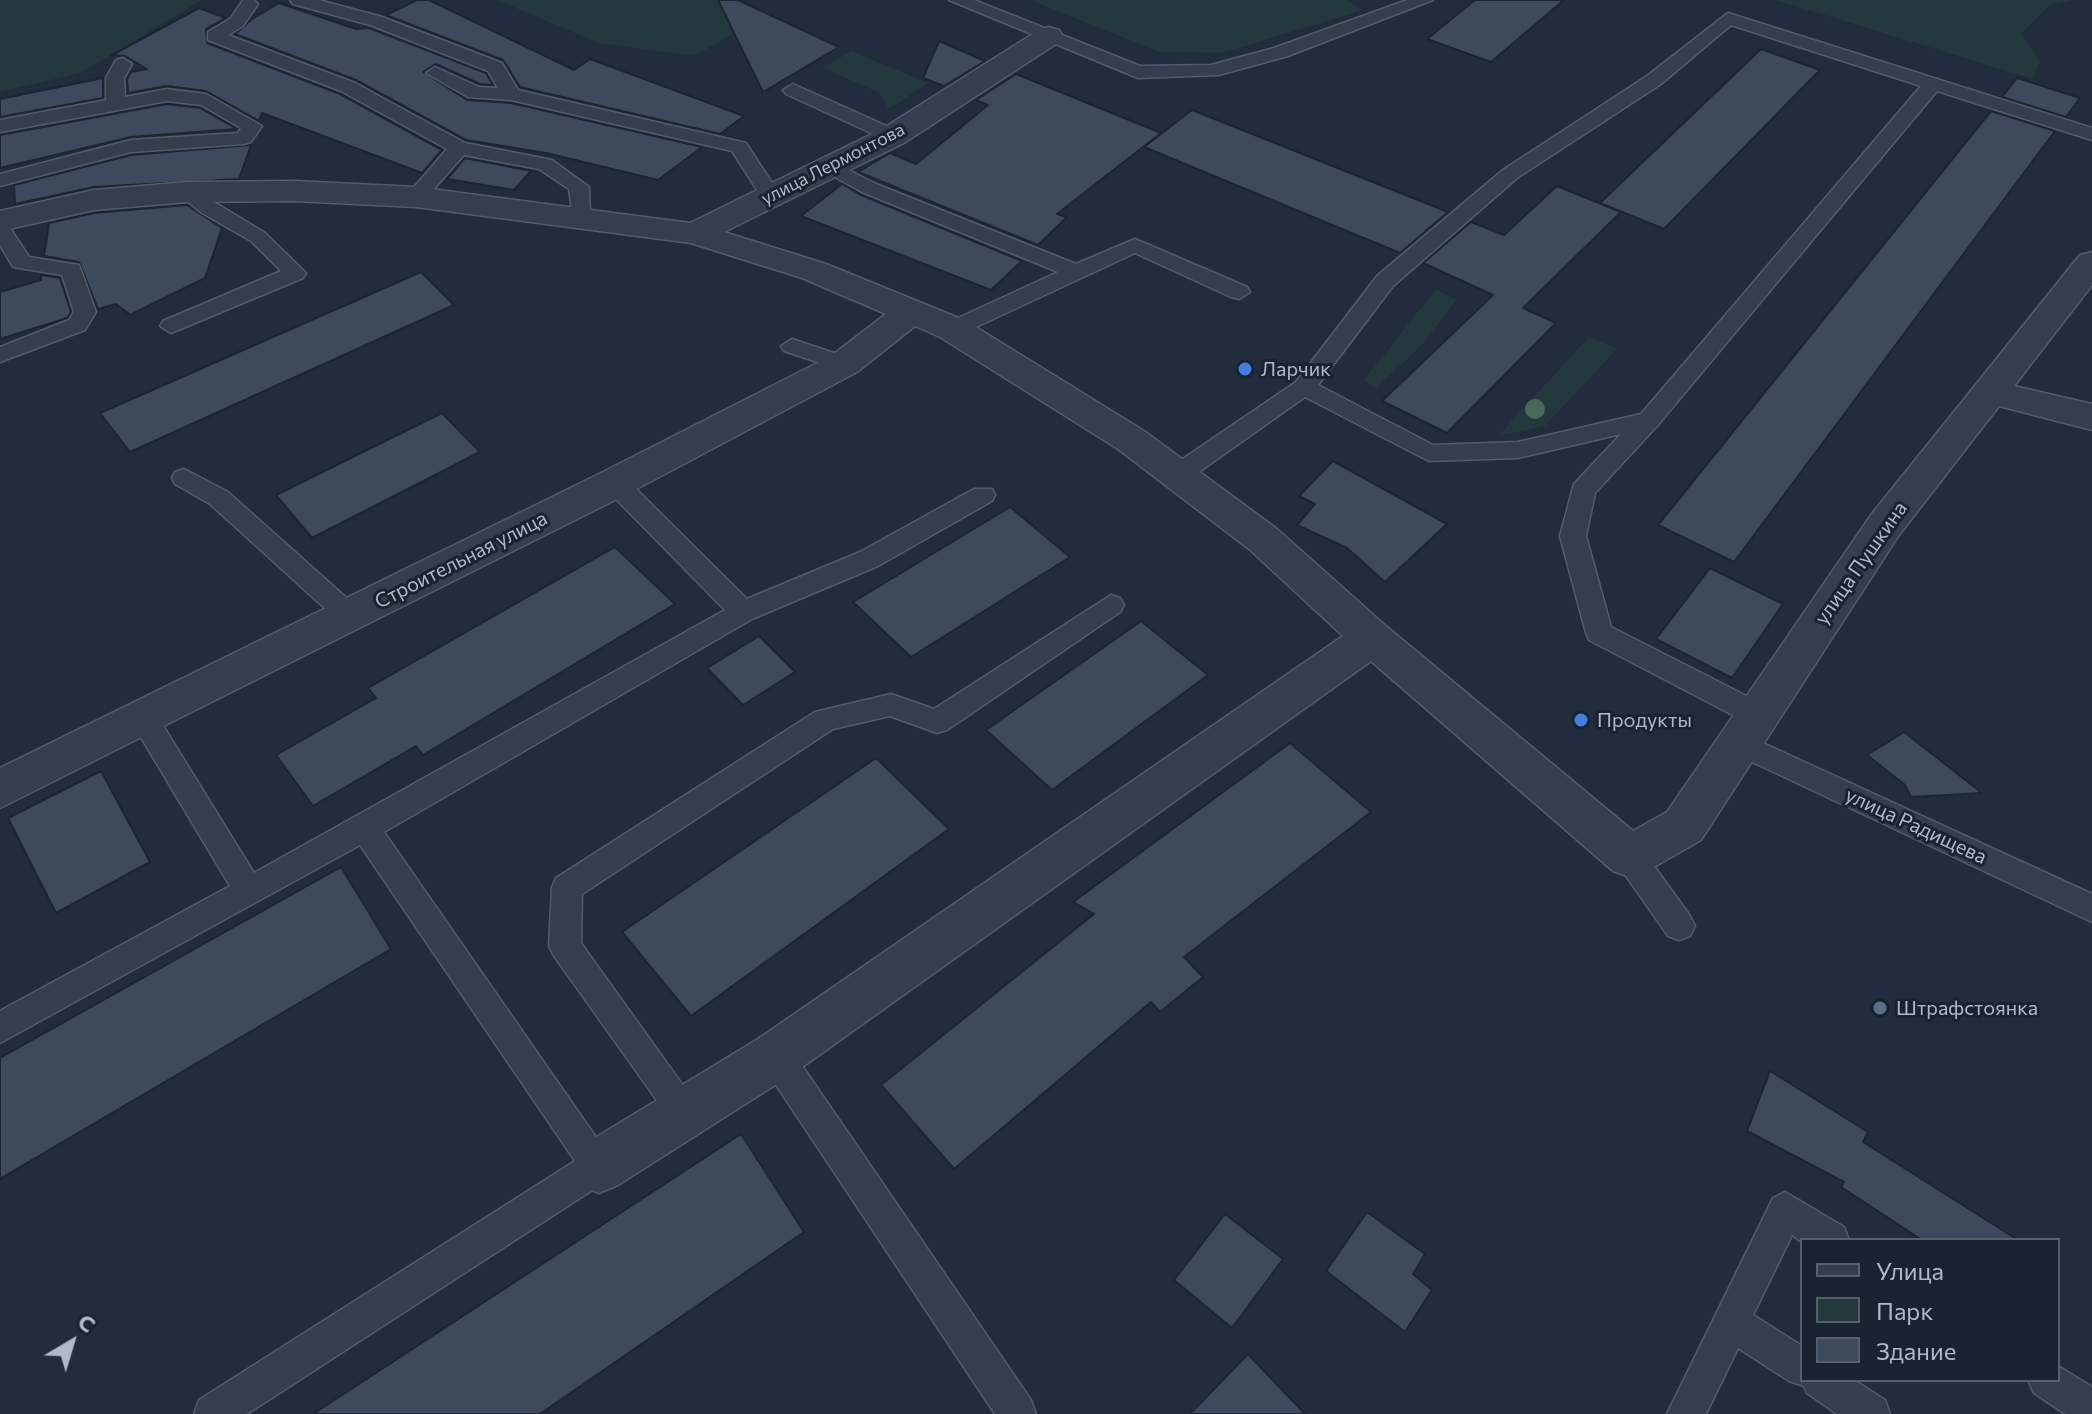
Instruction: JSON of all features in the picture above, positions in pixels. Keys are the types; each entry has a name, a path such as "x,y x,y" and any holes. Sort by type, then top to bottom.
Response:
{"street":[{"name":"улица Лермонтова","path":"695,234 893,136 1049,36"},
{"path":"0,221 94,200 188,192 295,191 416,197 580,216 695,234 814,271 953,329 1131,440 1263,539 1372,638 1630,857"},
{"name":"улица Пушкина","path":"1630,857 1684,826 1885,525 2092,262"},
{"name":"Строительная улица","path":"0,789 615,483 844,364 911,312"},
{"path":"1991,392 2092,417"},
{"path":"599,1166 776,1056 1372,638"}],"lane":[{"path":"299,0 376,21 495,67 511,94"},
{"path":"958,0 1138,72 1212,71 1281,52 1392,7 1424,0"},
{"path":"252,1 237,22 214,36 348,87 459,148 545,164 579,187 580,216"},
{"path":"1177,475 1304,387 1385,281 1510,174 1654,80 1728,18 2092,134"},
{"path":"116,104 115,78 123,64"},
{"path":"435,73 475,93 511,94 739,147 771,197"},
{"name":"улица Радищева","path":"1933,83 1649,420 1583,490 1573,536 1599,633 1749,729 2092,909"},
{"path":"793,90 893,136"},
{"path":"0,126 167,95 206,100 252,126 244,138 131,146 0,180"},
{"path":"416,197 459,148"},
{"path":"831,167 869,188 1076,272"},
{"path":"171,326 295,273 258,237 209,209 188,192"},
{"path":"0,227 21,262 71,270 85,312 77,325 0,355"},
{"path":"953,329 1135,245 1239,292"},
{"path":"792,346 844,364"},
{"path":"1304,387 1429,453 1518,450 1649,420"},
{"path":"184,478 219,498 350,616"},
{"path":"615,483 743,612"},
{"path":"0,1028 365,828 743,612 869,559 983,495"},
{"path":"685,1112 565,946 567,887 825,720 891,705 937,722 1111,605"},
{"path":"144,719 249,891"},
{"path":"213,1414 599,1166 365,828"},
{"path":"1630,857 1679,926"},
{"path":"776,1056 1017,1414"},
{"path":"1686,1414 1785,1210 1828,1238"},
{"path":"1731,1322 1800,1367"},
{"path":"1823,1382 1871,1414"},
{"path":"2050,1382 2092,1409"}],"green space":[{"path":"0,0 202,0 81,73 0,92"},
{"path":"497,0 740,0 769,13 694,56 598,43"},
{"path":"1030,0 1347,0 1363,10 1222,53 1159,52"},
{"path":"1776,0 2072,0 2050,5 2021,34 2040,61 2033,79"},
{"path":"851,51 928,83 889,109 878,92 823,68"},
{"path":"1436,289 1457,300 1419,348 1376,388 1364,380"},
{"path":"1589,337 1617,349 1545,426 1498,436"}],"building":[{"path":"417,0 429,0 574,70 590,59 744,116 720,134 520,87 503,60 386,15"},
{"path":"718,0 738,0 839,47 763,92"},
{"path":"1475,0 1564,0 1491,62 1427,39"},
{"path":"279,3 356,29 369,28 486,73 493,85 480,84 436,64 423,72 467,100 511,103 702,147 658,180 546,153 466,140 356,80 235,34 252,19"},
{"path":"199,8 226,18 206,29 207,43 340,94 442,150 422,173 262,113 259,121 206,91 167,86 128,93 127,79 131,72 147,69 125,56 112,55"},
{"path":"939,41 985,61 944,86 923,78"},
{"path":"1761,49 1820,70 1664,229 1600,203"},
{"path":"1016,74 1161,133 1057,214 1067,217 1038,245 858,172 890,153 916,164 988,105 976,100"},
{"path":"103,78 103,98 0,117 0,99"},
{"path":"2017,78 2080,98 2066,117 2002,97"},
{"path":"167,104 200,108 237,129 131,137 0,168 0,135"},
{"path":"1192,110 1448,212 1400,253 1144,147"},
{"path":"1991,111 2055,131 1734,562 1658,525"},
{"path":"251,145 239,179 94,187 15,204 14,185 131,155"},
{"path":"465,158 531,171 514,190 447,179"},
{"path":"842,184 861,195 1022,261 991,290 801,216"},
{"path":"1557,186 1621,212 1523,308 1556,323 1447,433 1382,401 1493,295 1423,263 1471,222 1504,235"},
{"path":"187,205 222,228 205,278 130,315 116,304 98,309 79,262 44,256 49,223 94,213"},
{"path":"421,272 454,305 130,452 100,413"},
{"path":"41,275 60,278 71,312 67,318 0,339 0,292 41,280"},
{"path":"442,413 480,452 312,538 276,495"},
{"path":"1333,461 1447,524 1385,582 1347,548 1297,525 1315,504 1299,496"},
{"path":"1010,507 1070,557 911,657 853,602"},
{"path":"615,547 675,604 423,755 416,746 313,806 276,755 376,698 368,688"},
{"path":"1710,568 1783,604 1732,678 1656,639"},
{"path":"1141,621 1208,675 1052,790 986,730"},
{"path":"759,636 795,672 743,705 707,668"},
{"path":"1904,732 1982,793 1911,797 1905,785 1867,755"},
{"path":"1290,743 1371,812 1184,957 1203,977 1160,1012 1151,1002 954,1169 881,1085 1094,914 1073,902"},
{"path":"876,758 949,829 691,1016 622,932"},
{"path":"101,771 150,862 56,913 8,818"},
{"path":"341,867 391,949 0,1179 0,1058"},
{"path":"1770,1071 1868,1132 1863,1142 2015,1238 1919,1238 1841,1187 1844,1182 1747,1131"},
{"path":"741,1134 804,1232 540,1414 313,1414"},
{"path":"1367,1212 1425,1254 1413,1274 1432,1290 1405,1332 1326,1271"},
{"path":"1225,1214 1283,1259 1232,1328 1174,1280"},
{"path":"1248,1354 1305,1414 1190,1414"}],"place":[{"name":"Ларчик","path":"1245,369"},
{"name":"Продукты","path":"1581,720"},
{"name":"Штрафстоянка","path":"1880,1008"}]}
